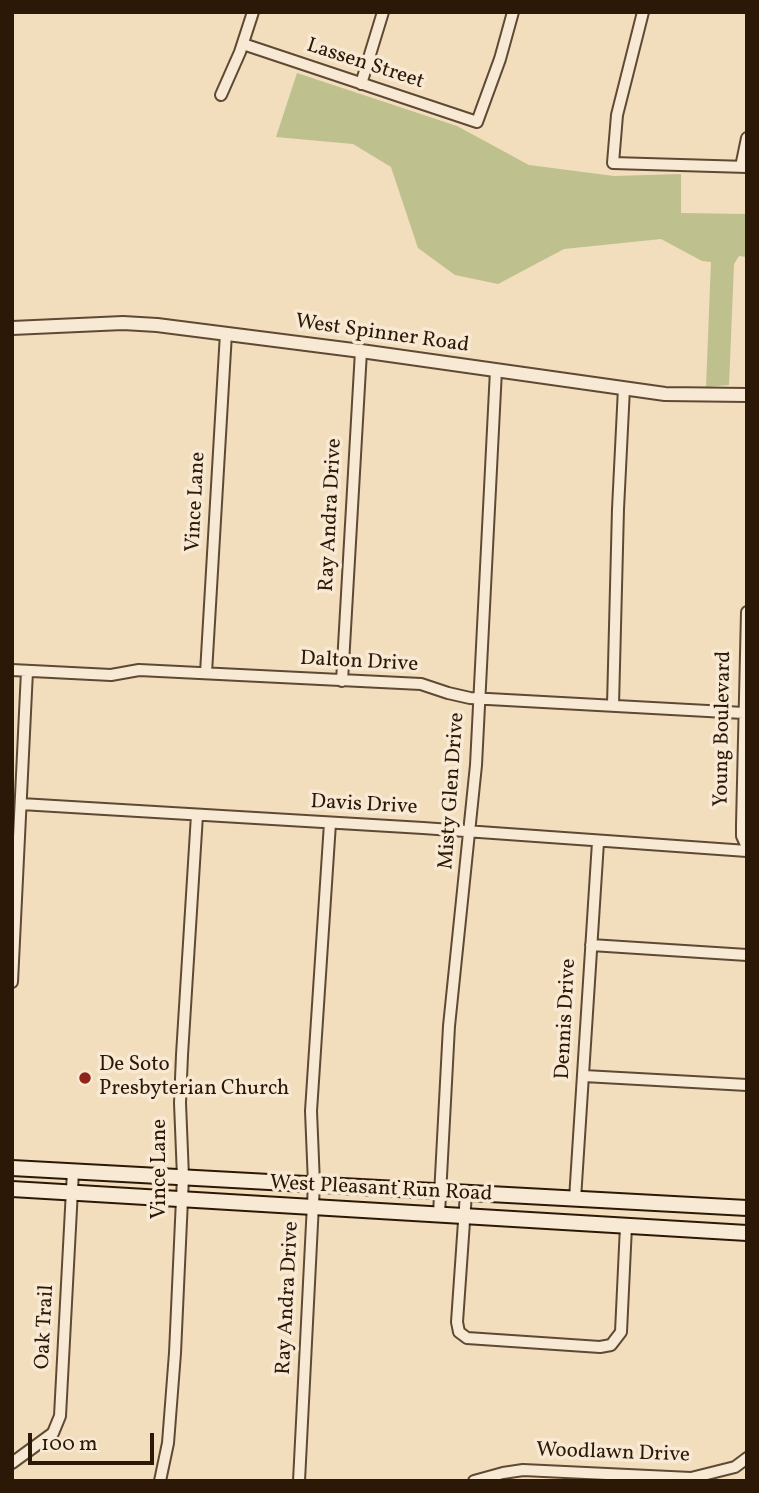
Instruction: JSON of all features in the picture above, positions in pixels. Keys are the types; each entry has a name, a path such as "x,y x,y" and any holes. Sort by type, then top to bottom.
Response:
{"main road":[{"name":"West Pleasant Run Road","path":"12,1168 747,1208"},
{"name":"West Pleasant Run Road","path":"12,1189 747,1233"}],"street":[{"path":"222,95 253,12"},
{"path":"361,84 383,12"},
{"name":"Lassen Street","path":"243,44 477,122 500,59 513,12"},
{"path":"643,12 617,115 613,163 744,167 747,138"},
{"name":"West Spinner Road","path":"12,328 122,323 226,333 664,394 747,396"},
{"name":"Vince Lane","path":"206,673 226,333"},
{"name":"Ray Andra Drive","path":"342,681 360,351"},
{"name":"Misty Glen Drive","path":"439,1214 449,1026 477,765 496,370"},
{"path":"612,705 624,388"},
{"name":"Young Boulevard","path":"747,612 741,825 747,849"},
{"name":"Dalton Drive","path":"12,670 111,675 139,670 421,684 448,693 479,698 744,713"},
{"path":"12,982 27,671"},
{"name":"Davis Drive","path":"21,804 597,842 747,849"},
{"name":"Vince Lane","path":"160,1481 164,1472 169,1430 183,1177 181,1079 197,815"},
{"name":"Ray Andra Drive","path":"299,1481 314,1184 311,1111 330,823"},
{"name":"Dennis Drive","path":"575,1199 597,842"},
{"path":"591,945 747,956"},
{"path":"584,1076 747,1085"},
{"name":"Oak Trail","path":"12,1463 53,1433 60,1416 74,1171"},
{"path":"466,1193 457,1322 458,1332 467,1338 600,1347 611,1345 621,1332 626,1226"},
{"name":"Woodlawn Drive","path":"474,1481 523,1470 691,1478 735,1467 747,1458"}],"green space":[{"path":"297,73 457,126 529,165 614,176 681,174 681,213 747,214 747,257 739,256 734,264 729,385 706,387 711,262 702,261 661,239 564,249 498,284 455,275 418,248 391,167 353,144 276,137"}],"place":[{"name":"De Soto Presbyterian Church","path":"85,1078"}]}
